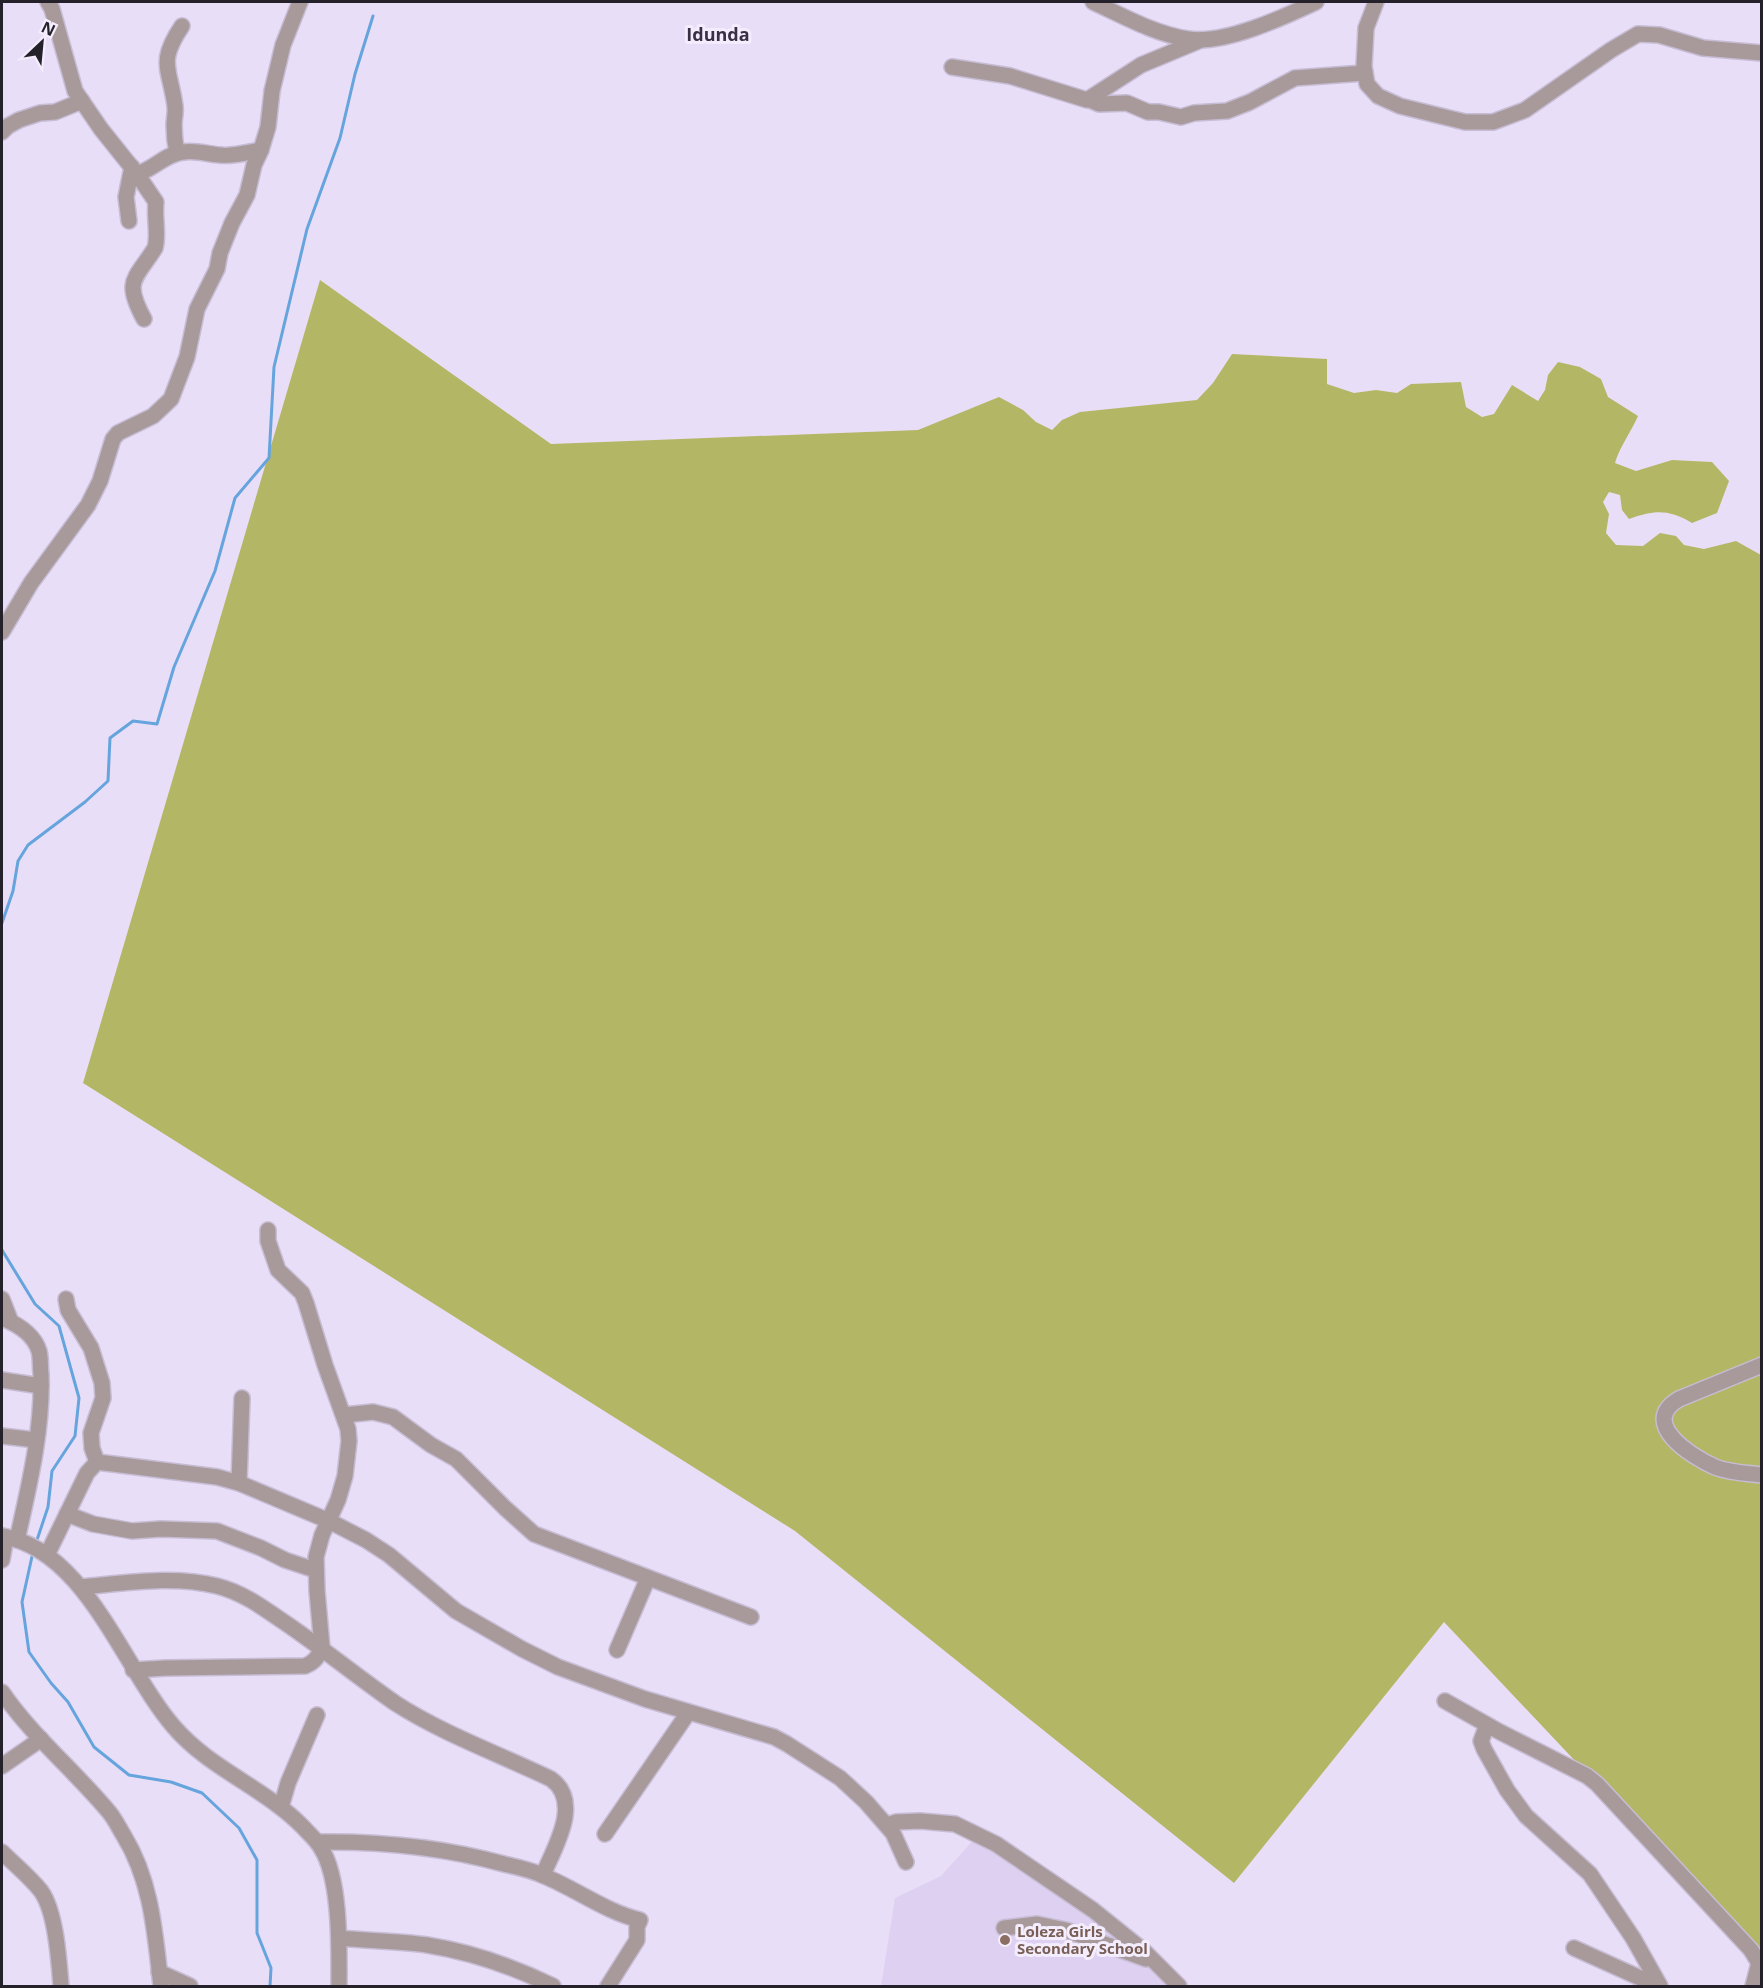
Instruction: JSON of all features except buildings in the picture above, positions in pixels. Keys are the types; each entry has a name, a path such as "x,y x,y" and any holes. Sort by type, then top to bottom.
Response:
{"street":[{"path":"48,2 52,9 73,85 82,101 156,202 154,215 157,241 155,248 132,284 134,298 144,319"},
{"path":"2,632 36,576 88,505 100,481 112,439 118,433 153,416 171,399 187,357 197,309 217,269 220,253 232,223 247,195 254,165 268,127 283,45 300,2"},
{"path":"1093,2 1156,30 1178,37 1202,40"},
{"path":"1090,100 1141,65 1202,40 1227,36 1316,2"},
{"path":"1377,2 1366,23 1364,73 1371,90 1378,96 1400,106 1465,122 1493,122 1526,110 1611,50 1638,34 1659,35 1704,48 1761,53"},
{"path":"177,153 175,105 166,59 171,44 182,26"},
{"path":"952,67 1010,76 1099,104 1127,103 1148,112 1163,112 1181,117 1194,113 1227,111 1250,102 1295,78 1364,73"},
{"path":"2,132 19,120 40,113 55,112 82,101"},
{"path":"134,171 147,171 166,157 177,153 192,151 230,156 261,150"},
{"path":"129,221 126,198 134,171"},
{"path":"133,1670 305,1666 313,1663 322,1647 315,1570 318,1548 338,1500 345,1476 349,1441 344,1415 325,1365 306,1303 302,1293 278,1270 268,1241 268,1230"},
{"path":"2,1299 6,1320 31,1336 39,1351 41,1386 36,1440 13,1539 2,1560"},
{"path":"66,1299 68,1310 91,1348 102,1383 103,1398 91,1433 92,1448 97,1462"},
{"path":"1761,1365 1679,1399 1671,1404 1664,1416 1673,1439 1697,1458 1725,1470 1761,1475"},
{"path":"2,1380 41,1386"},
{"path":"239,1483 242,1398"},
{"path":"344,1415 374,1412 393,1417 431,1445 456,1459 534,1534 751,1617"},
{"path":"2,1436 36,1440"},
{"path":"97,1462 217,1477 239,1483 329,1521 377,1546 456,1611 522,1649 577,1675 688,1713 774,1737 797,1749 840,1778 866,1802 887,1825 906,1862"},
{"path":"47,1555 87,1473 97,1462"},
{"path":"67,1514 107,1528 132,1531 161,1529 217,1531 285,1560 315,1570"},
{"path":"13,1539 47,1555 81,1587 161,1711 186,1740 223,1769 281,1807 317,1842 326,1859 334,1888 340,1938 339,1986"},
{"path":"617,1650 648,1578"},
{"path":"81,1587 163,1580 194,1581 234,1591 253,1600 322,1647 394,1702 420,1718 558,1784 565,1806 565,1819 543,1875"},
{"path":"2,1692 41,1739 111,1814 143,1876 155,1930 160,1979 190,1986"},
{"path":"1444,1701 1587,1776 1601,1788 1649,1843 1751,1950 1759,1963 1753,1986"},
{"path":"605,1834 688,1713"},
{"path":"281,1807 288,1783 317,1715"},
{"path":"1487,1725 1481,1742 1507,1790 1535,1826 1590,1874 1633,1938 1659,1986"},
{"path":"2,1766 41,1739"},
{"path":"887,1825 896,1822 929,1821 955,1824 996,1844 1093,1910 1155,1962 1179,1986"},
{"path":"317,1842 358,1841 433,1848 491,1860 543,1875 623,1916 640,1920 637,1927 638,1940 608,1986"},
{"path":"2,1852 42,1892 48,1906 56,1940 61,1986"},
{"path":"1004,1928 1037,1924 1066,1930 1155,1962"},
{"path":"340,1938 427,1945 495,1962 553,1986"},
{"path":"1574,1948 1659,1986"}],"shaded area":[{"name":"Loleza Girls Secondary School","path":"976,1837 1182,1981 1182,1986 881,1986 895,1898 941,1876"}],"green space":[{"path":"320,280 551,444 918,430 999,397 1052,430 1062,420 1080,412 1197,400 1213,383 1232,354 1327,359 1327,384 1354,393 1376,390 1397,393 1411,384 1461,382 1466,407 1482,417 1494,414 1512,385 1538,401 1545,390 1548,375 1558,362 1580,367 1601,379 1608,397 1638,416 1615,463 1636,471 1672,460 1712,462 1729,481 1717,513 1692,523 1676,515 1661,512 1629,519 1622,510 1620,495 1609,492 1603,502 1609,514 1606,533 1616,545 1643,546 1660,533 1676,536 1684,545 1704,549 1736,541 1761,555 1761,1958 1444,1622 1234,1883 795,1531 83,1083"}],"waterway":[{"path":"2,923 13,891 18,861 28,845 85,802 108,781 110,738 133,721 157,724 174,667 215,571 235,498 269,458 274,367 307,229 340,138 355,74 373,16"},
{"path":"2,1250 35,1304 59,1326 79,1398 75,1436 52,1471 48,1507 36,1543"},
{"path":"33,1552 22,1602 29,1652 68,1702 94,1747 129,1775 171,1782 202,1793 239,1828 257,1860 257,1933 271,1968 270,1986"}],"place":[{"name":"Loleza Girls Secondary School","path":"1005,1940"}],"district":[{"name":"Idunda","path":"718,34"}]}
